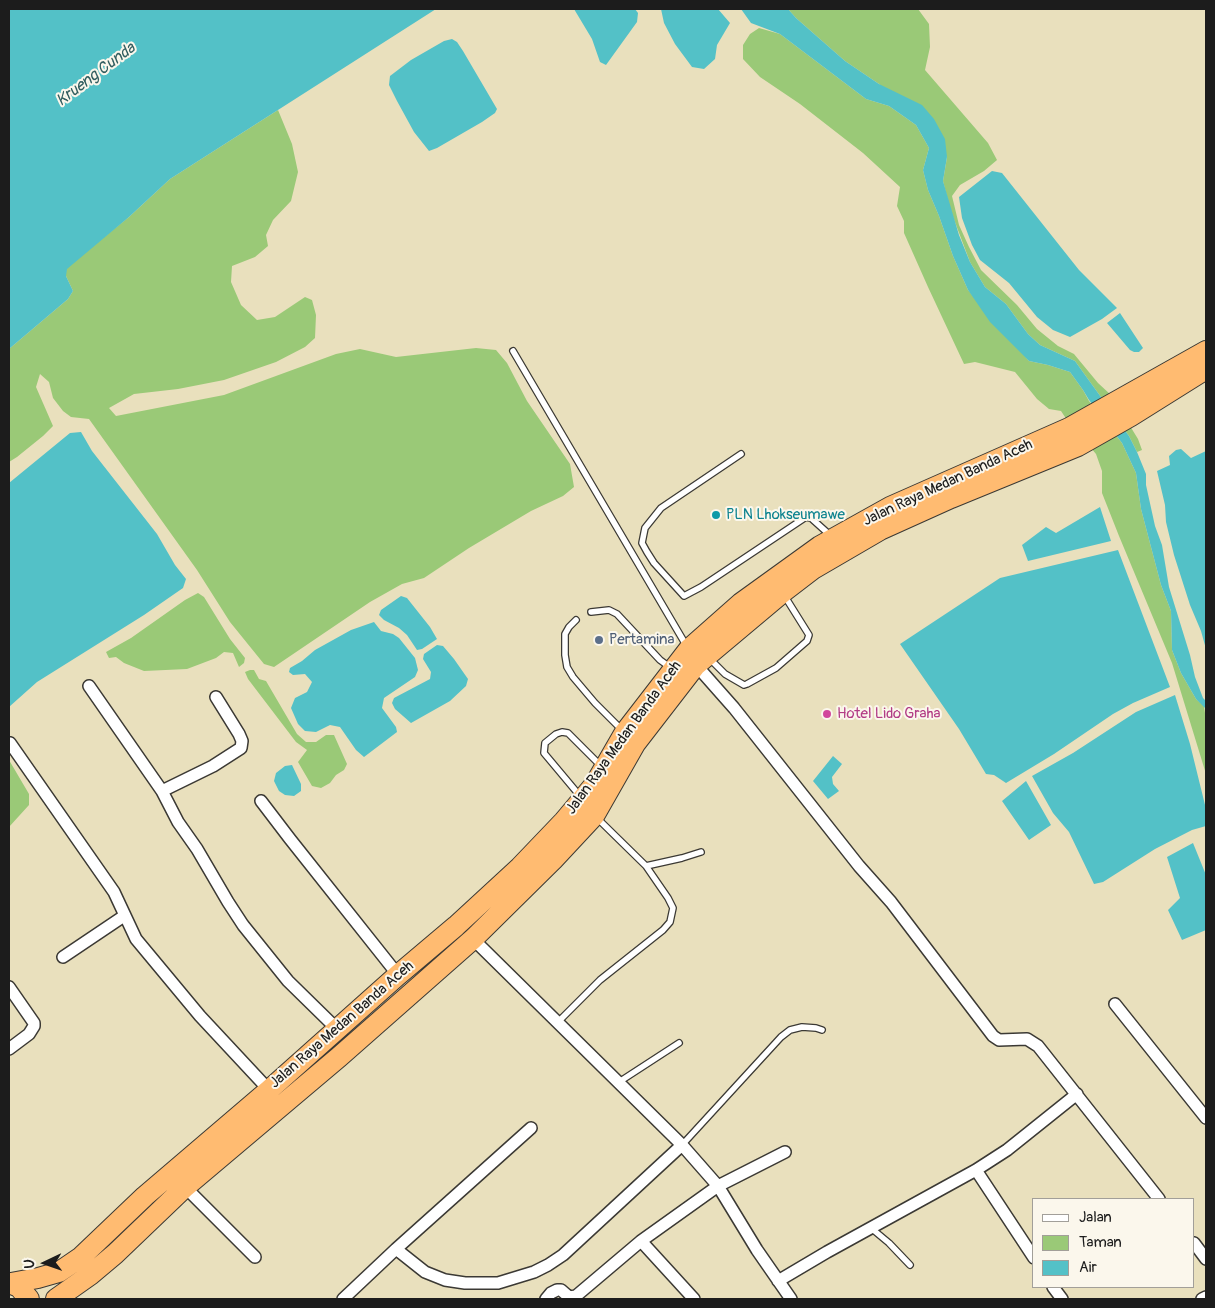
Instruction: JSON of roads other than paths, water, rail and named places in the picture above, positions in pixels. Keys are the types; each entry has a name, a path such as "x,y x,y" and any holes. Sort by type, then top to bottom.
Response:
{"highway":[{"name":"Jalan Raya Medan Banda Aceh","path":"1126,408 1206,351"},
{"name":"Jalan Raya Medan Banda Aceh","path":"778,586 820,546 890,507 947,490 1074,437 1126,408 1206,369"},
{"name":"Jalan Raya Medan Banda Aceh","path":"10,1283 48,1276 64,1270 75,1262 145,1196 456,926 520,867 583,800 595,784 603,768 741,603 813,569 947,490"},
{"name":"Jalan Raya Medan Banda Aceh","path":"56,1299 90,1275 115,1254 185,1187 339,1057 473,939 553,860 594,816 630,738 672,670 697,657"},
{"path":"10,1283 19,1286 29,1299"}],"street":[{"path":"697,657 734,708 891,902 993,1036 999,1040 1031,1040 1038,1046 1158,1198"},
{"path":"89,686 162,791 178,822 197,849 243,925 288,981 337,1029"},
{"path":"162,791 213,766 241,748 242,741 239,734 216,698"},
{"path":"10,743 114,892 136,939 195,1010 269,1090"},
{"path":"261,801 398,975"},
{"path":"62,957 124,916"},
{"path":"473,939 682,1145 718,1186 791,1299"},
{"path":"9,986 34,1023 29,1034 9,1050"},
{"path":"1115,1004 1206,1118"},
{"path":"778,1281 976,1170 1026,1137 1077,1094"},
{"path":"343,1299 530,1128"},
{"path":"396,1249 425,1272 445,1280 465,1284 498,1283 534,1272 548,1266 563,1255 682,1145"},
{"path":"546,1299 554,1291 561,1290 569,1296 581,1297 641,1241 718,1186 785,1152"},
{"path":"976,1170 1032,1255"},
{"path":"185,1187 255,1257"},
{"path":"641,1241 694,1299"},
{"path":"1195,1244 1206,1259"},
{"path":"1054,1288 1062,1299"},
{"path":"1202,1299 1206,1297"}],"lane":[{"path":"513,351 697,657 740,684 748,684 776,668 807,641 809,635 778,586"},
{"path":"741,454 662,508 645,528 642,543 647,552 684,596 806,517 810,518 834,539"},
{"path":"591,612 609,610 617,614 660,660 672,670"},
{"path":"576,620 565,634 564,647 567,666 573,677 595,703 630,738"},
{"path":"583,800 544,753 545,743 556,734 568,733 603,768"},
{"path":"558,1022 600,980 663,930 670,922 673,908 646,866 594,816"},
{"path":"646,866 701,852"},
{"path":"682,1145 781,1036 790,1030 802,1027 822,1030"},
{"path":"619,1082 679,1043"},
{"path":"871,1228 889,1243 910,1265"}],"water":[{"name":"Krueng Cunda","path":"9,9 436,9 170,179 129,217 67,269 66,276 73,291 68,299 9,349"},
{"path":"574,9 635,9 638,13 637,22 606,65 600,62 592,39"},
{"path":"661,9 718,9 730,23 717,45 715,59 704,69 692,67 675,44 664,23"},
{"path":"741,9 788,9 845,61 879,84 922,105 934,119 945,139 947,157 943,181 959,235 970,262 985,287 1006,304 1028,334 1040,345 1075,361 1129,436 1137,452 1146,474 1146,485 1155,526 1162,545 1169,587 1195,677 1206,701 1206,709 1196,699 1181,673 1172,650 1171,611 1161,585 1141,509 1136,473 1122,443 1070,372 1029,361 990,322 968,290 928,190 923,170 929,148 916,125 889,106 866,99 780,34 751,23"},
{"path":"452,39 457,42 463,51 497,109 495,113 482,122 429,151 414,132 397,101 389,85 390,76 411,60 444,41"},
{"path":"992,171 1002,173 1079,270 1117,308 1070,337 1053,330 1037,317 1009,283 980,260 962,218 959,197"},
{"path":"1120,313 1143,348 1139,352 1130,350 1107,323"},
{"path":"81,432 92,451 157,534 175,565 186,579 183,588 144,615 37,682 9,707 9,483 70,433"},
{"path":"1181,449 1191,458 1206,451 1206,649 1174,555 1157,471 1170,465 1169,456 1176,450"},
{"path":"1100,507 1111,541 1028,561 1022,545 1046,527 1056,533"},
{"path":"1118,550 1170,687 1113,714 1054,754 1006,783 994,775 986,774 959,729 900,644 1000,578"},
{"path":"401,596 407,598 437,639 422,649 417,650 407,635 379,615 381,610"},
{"path":"374,622 381,631 393,634 399,638 415,658 418,670 415,677 384,698 382,708 396,727 397,732 364,757 356,750 340,727 330,725 316,732 305,731 298,724 291,708 295,698 307,692 312,682 305,674 293,675 289,672 290,668 315,650 351,630"},
{"path":"437,645 443,646 454,659 468,679 466,686 450,701 411,723 395,709 392,703 394,698 430,679 431,672 423,659 424,654"},
{"path":"1175,695 1190,744 1206,809 1206,826 1192,830 1155,849 1103,882 1094,884 1069,832 1053,813 1032,776 1073,753 1136,712"},
{"path":"833,756 842,764 832,777 833,784 839,791 828,799 813,781"},
{"path":"292,765 301,784 301,791 294,796 285,795 279,791 274,781 276,773 285,766"},
{"path":"1026,781 1051,825 1029,840 1002,801"},
{"path":"1193,843 1206,875 1206,930 1182,940 1168,910 1180,898 1167,857"}],"place":[{"name":"PLN Lhokseumawe","path":"716,515"},
{"name":"Pertamina","path":"599,640"},
{"name":"Hotel Lido Graha","path":"827,714"}]}
